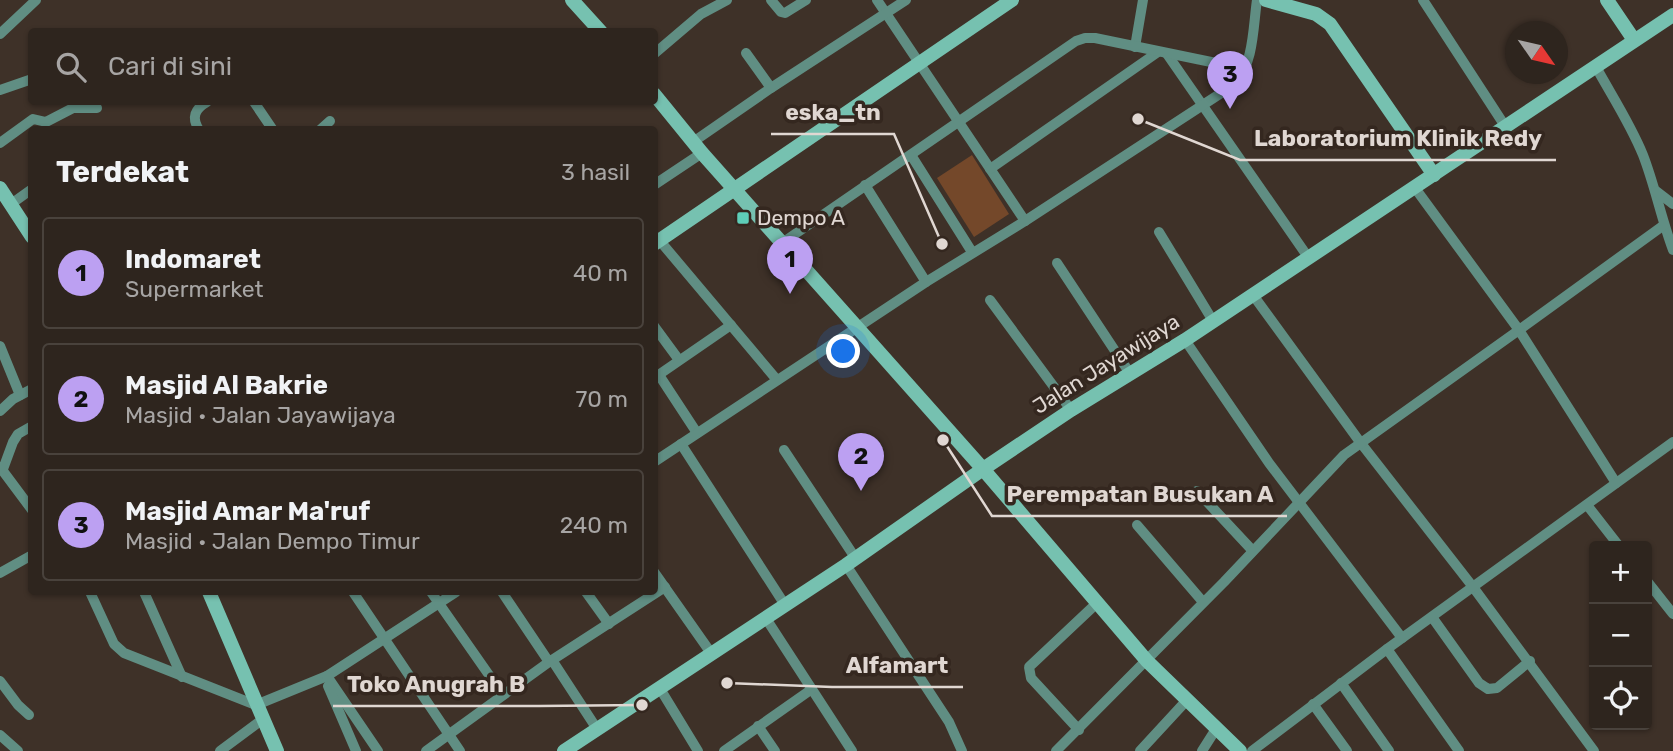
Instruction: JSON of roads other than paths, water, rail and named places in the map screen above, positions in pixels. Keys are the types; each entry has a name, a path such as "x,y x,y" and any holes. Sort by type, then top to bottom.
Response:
{"main road":[{"path":"572,0 597,28"},
{"path":"658,242 733,188 1012,0"},
{"path":"1266,0 1316,14 1330,24 1434,175"},
{"path":"1607,0 1634,40"},
{"name":"Jalan Jayawijaya","path":"564,751 851,562 1071,410 1185,340 1634,40 1672,18"},
{"path":"658,99 733,188 983,469 1147,661 1240,751"},
{"path":"0,188 28,231"},
{"path":"210,595 277,751"}],"street":[{"path":"0,34 36,0"},
{"path":"658,51 701,14 727,0"},
{"path":"771,0 780,12 785,13 806,0"},
{"path":"877,0 1025,221"},
{"path":"658,182 771,88 906,0"},
{"path":"1135,47 1143,0"},
{"path":"658,459 972,252 1025,221 1235,84 1245,69 1257,0"},
{"path":"1423,0 1505,126"},
{"path":"782,243 1076,41 1095,38 1245,69"},
{"path":"746,53 771,88"},
{"path":"1162,53 1202,104 1308,257"},
{"path":"990,169 1162,53"},
{"path":"1597,67 1641,151 1673,250"},
{"path":"0,90 28,80"},
{"path":"197,126 195,114 204,105"},
{"path":"256,105 270,126"},
{"path":"0,143 33,119 46,122 73,108 97,108"},
{"path":"53,118 57,126"},
{"path":"324,126 330,121"},
{"path":"911,155 972,252"},
{"path":"865,185 926,282"},
{"path":"1415,188 1519,330 1615,483"},
{"path":"1656,191 1673,204"},
{"path":"10,204 28,192"},
{"path":"1056,751 1147,661 1344,455 1664,225"},
{"path":"1158,232 1213,321"},
{"path":"658,244 777,380"},
{"path":"1057,263 1129,372"},
{"path":"1253,295 1360,442 1530,661 1594,751"},
{"path":"990,300 1071,410"},
{"path":"658,376 730,325"},
{"path":"658,332 679,360"},
{"path":"1185,340 1269,463 1402,638"},
{"path":"0,346 20,395"},
{"path":"658,378 697,433"},
{"path":"0,411 28,391"},
{"path":"28,428 18,434 1,468 28,505"},
{"path":"1252,751 1387,649 1673,442"},
{"path":"681,444 785,605"},
{"path":"784,450 949,722 962,751"},
{"path":"1197,491 1252,550"},
{"path":"1587,505 1615,541"},
{"path":"1137,525 1203,602"},
{"path":"0,573 28,557"},
{"path":"658,577 711,653"},
{"path":"658,592 665,587"},
{"path":"1652,587 1673,614"},
{"path":"91,595 114,644 120,650 256,705 326,677 451,595"},
{"path":"145,595 182,677"},
{"path":"355,595 460,751"},
{"path":"433,595 503,695"},
{"path":"504,595 597,729"},
{"path":"588,595 608,624"},
{"path":"426,751 550,661 653,595"},
{"path":"1079,730 1031,678 1028,667 1097,603"},
{"path":"1432,617 1479,683 1488,689 1497,688 1530,661"},
{"path":"765,618 852,751"},
{"path":"1387,649 1459,751"},
{"path":"326,677 356,751"},
{"path":"326,677 378,751"},
{"path":"0,681 29,715"},
{"path":"1341,683 1389,751"},
{"path":"659,687 698,751"},
{"path":"724,751 812,690"},
{"path":"1140,751 1187,700"},
{"path":"1313,704 1347,751"},
{"path":"220,751 263,719"},
{"path":"758,726 775,751"},
{"path":"1202,751 1216,729"},
{"path":"0,735 17,751"}],"place":[{"name":"Masjid Amar Ma'ruf","path":"1230,109"},
{"name":"Laboratorium Klinik Redy","path":"1138,119"},
{"name":"Dempo A","path":"743,218"},
{"name":"eska_tn","path":"942,244"},
{"name":"Indomaret","path":"790,294"},
{"name":"Perempatan Busukan A","path":"943,440"},
{"name":"Masjid Al Bakrie","path":"861,491"},
{"name":"Alfamart","path":"727,683"},
{"name":"Toko Anugrah B","path":"642,705"}]}
